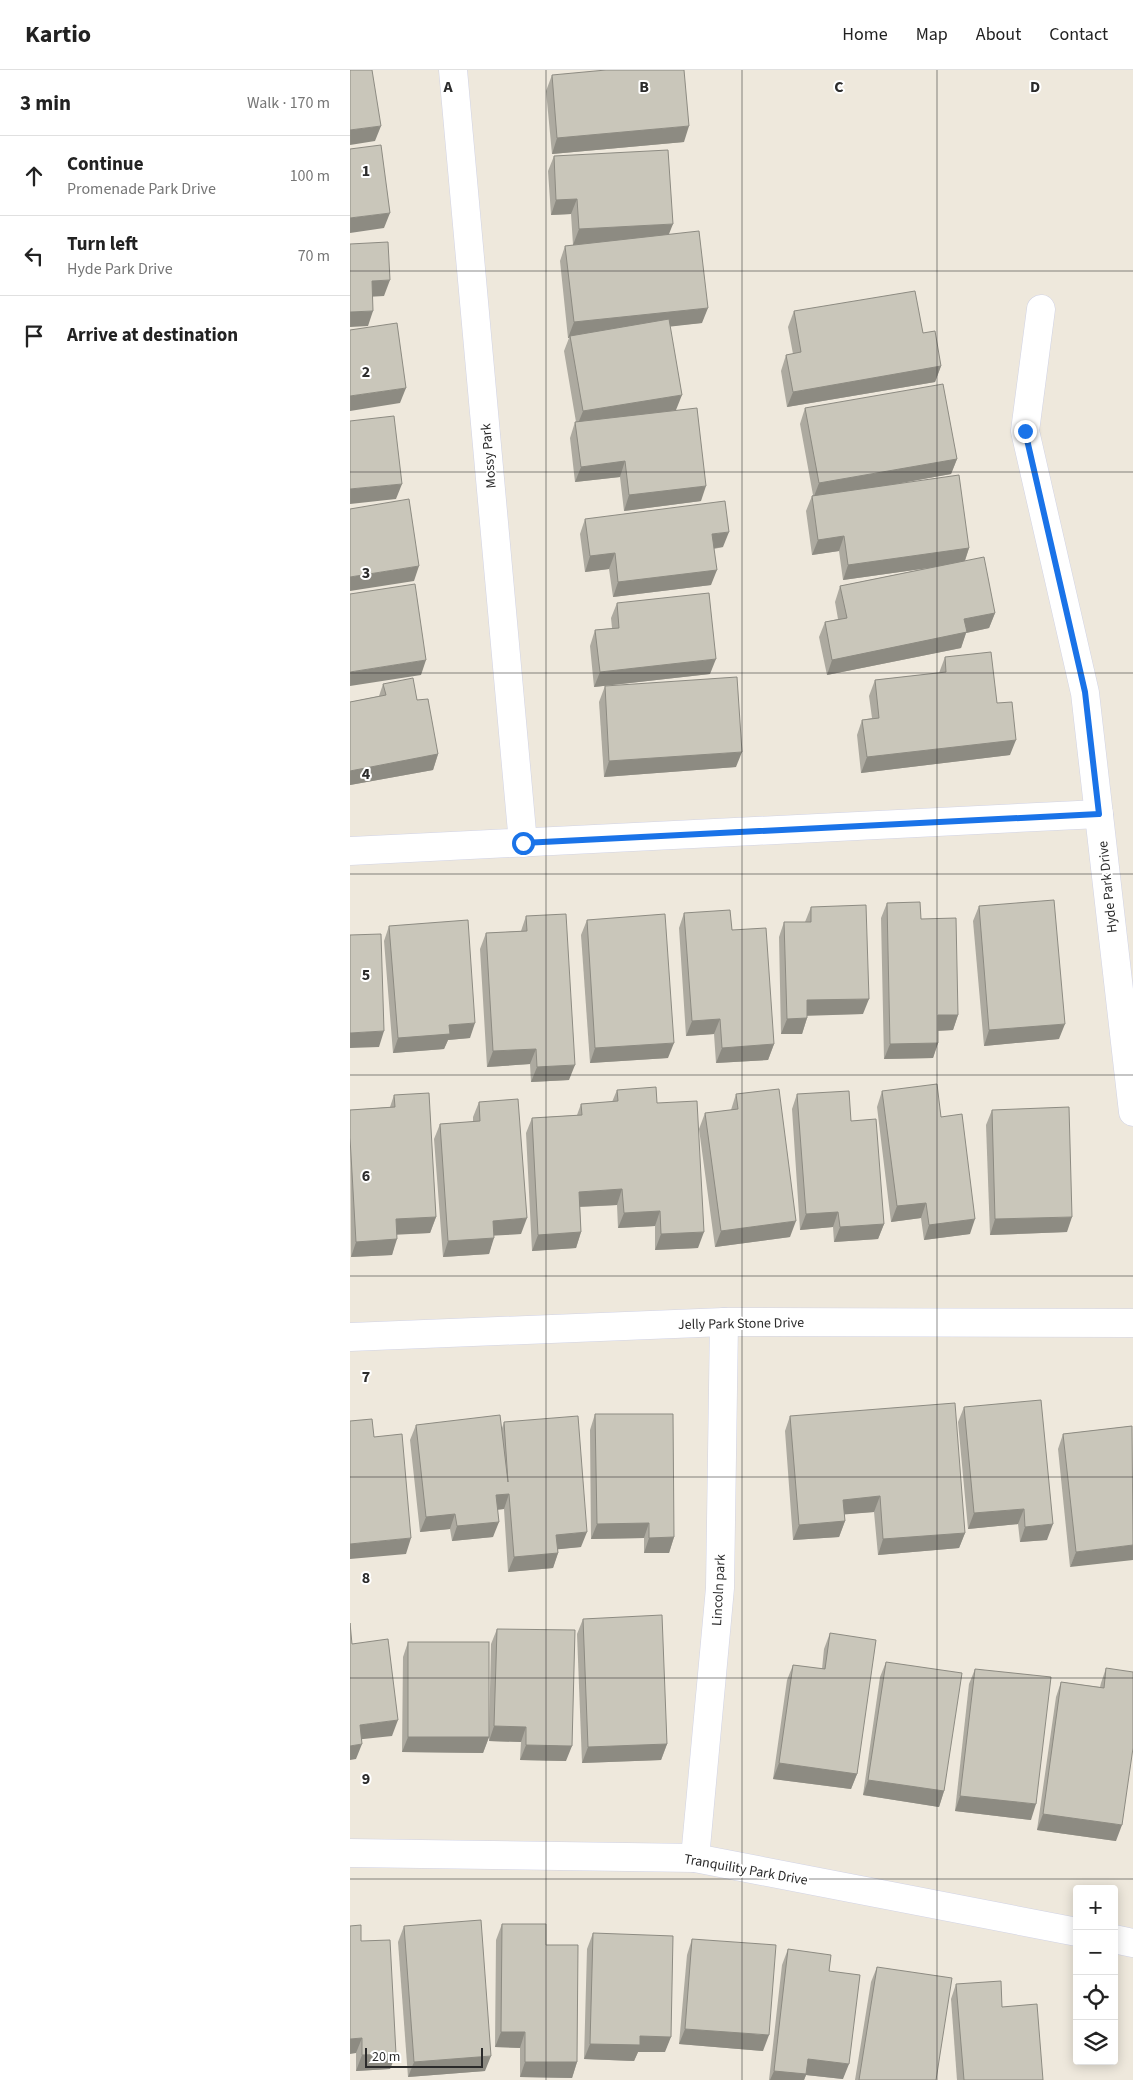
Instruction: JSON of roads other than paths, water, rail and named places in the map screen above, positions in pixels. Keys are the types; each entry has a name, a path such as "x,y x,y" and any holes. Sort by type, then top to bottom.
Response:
{"street":[{"name":"Mossy Park","path":"453,70 523,843"},
{"name":"Hyde Park Drive","path":"1041,309 1025,431 1085,692 1133,1112"},
{"path":"350,851 1099,814"},
{"name":"Jelly Park Stone Drive","path":"350,1337 724,1322 1133,1324"},
{"name":"Lincoln park","path":"695,1858 720,1588 724,1322"},
{"name":"Tranquility Park Drive","path":"350,1853 695,1858 1073,1931"},
{"path":"1118,1940 1133,1943"}]}
